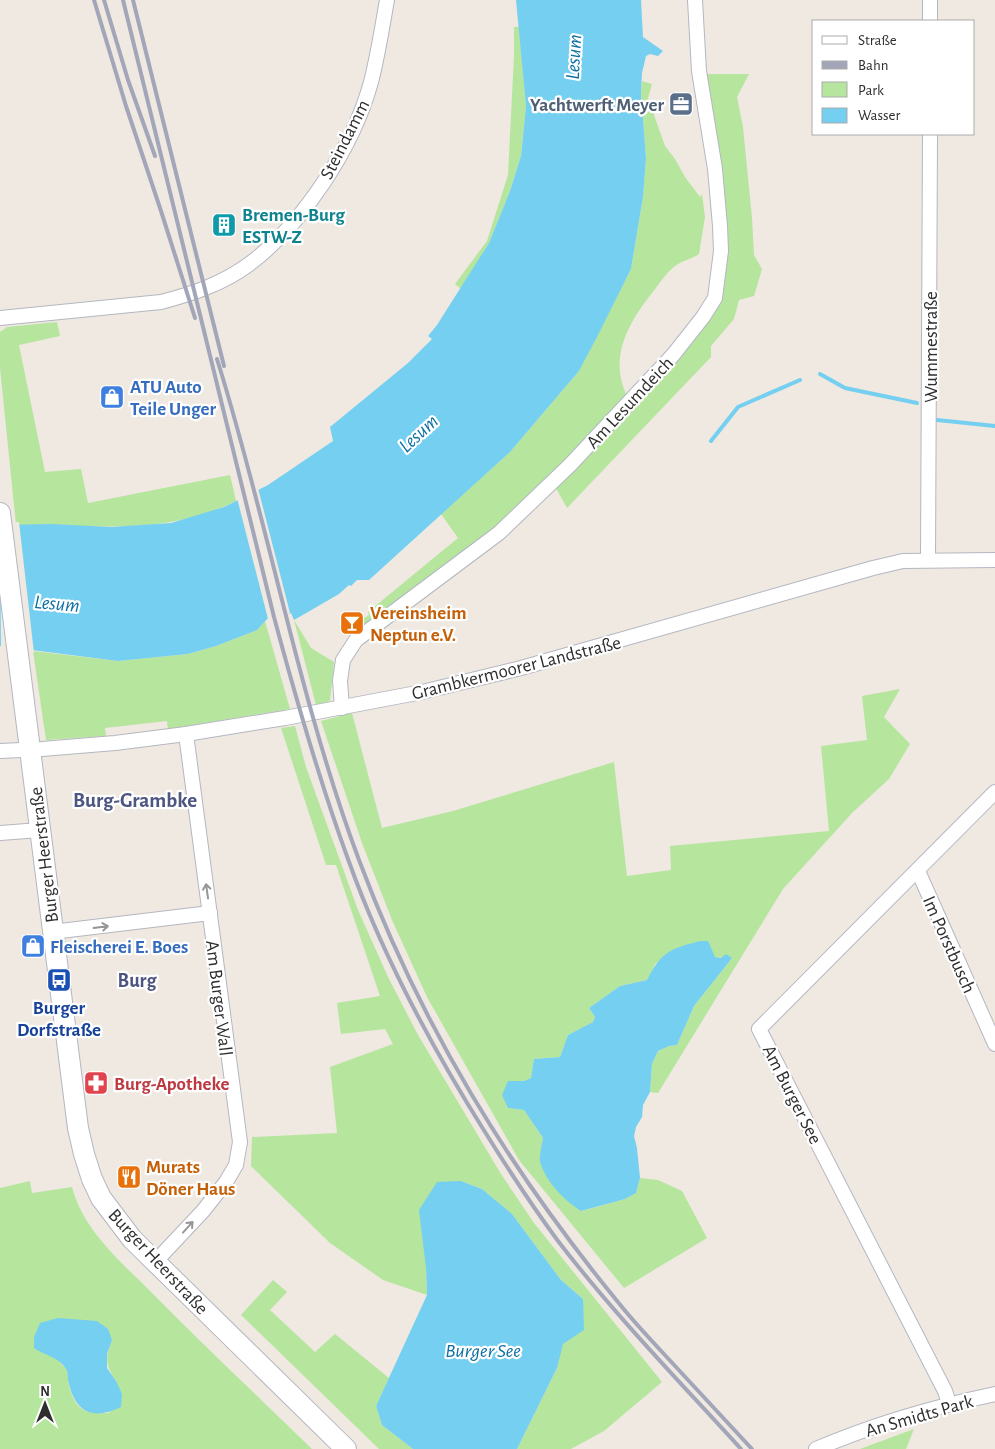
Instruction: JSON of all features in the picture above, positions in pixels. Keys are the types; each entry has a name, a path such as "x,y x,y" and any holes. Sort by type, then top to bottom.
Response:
{"main road":[{"name":"Burger Heerstraße","path":"0,513 78,1128 92,1179 101,1198 132,1239 346,1449"}],"street":[{"name":"Steindamm","path":"0,318 161,302 187,296 211,286 249,264 277,240 304,208 332,169 345,146 371,84 387,0"},
{"name":"Am Lesumdeich","path":"342,708 340,681 343,660 356,640 499,533 570,465 666,362 703,317 715,298 721,251 720,226 716,169 699,71 695,0"},
{"path":"930,0 930,20"},
{"name":"Wummestraße","path":"928,560 930,135"},
{"name":"Grambkermoorer Landstraße","path":"0,751 115,743 186,734 342,708 422,692 521,668 903,561 995,560"},
{"name":"Am Burger Wall","path":"155,1262 203,1211 226,1182 236,1165 240,1142 186,734"},
{"name":"Am Burger See","path":"949,1403 945,1391 760,1029 995,792"},
{"path":"0,833 40,830"},
{"name":"Im Porstbusch","path":"918,871 995,1044"},
{"path":"52,932 210,913"},
{"name":"An Smidts Park","path":"816,1449 849,1435 949,1403 995,1394"}],"green space":[{"path":"514,27 519,27 526,106 521,156 510,191 489,243 461,289 455,284 487,241 508,175"},
{"path":"705,74 749,74 737,97 743,127 754,255 762,269 754,296 739,300 734,319 711,346 711,357 567,508 556,488 501,524 355,635 350,628 369,615 368,612 458,538 441,514 510,452 579,371 631,269 643,197 646,158 641,93 642,81 652,84 648,98 665,146 700,197 702,194 705,217 699,254 678,264 667,274 642,306 627,333 622,346 620,375 624,390 632,405 719,299"},
{"path":"57,322 60,336 19,345 45,472 81,469 88,503 230,475 236,501 182,520 155,524 128,526 16,525 0,368 0,332 7,327"},
{"path":"294,620 311,648 334,662 330,701 316,705"},
{"path":"265,621 290,709 168,729 167,721 105,728 106,736 46,740 33,651 118,661 188,654 216,646 257,630"},
{"path":"900,689 884,717 910,744 889,779 852,813 783,889 658,1093 650,1092 652,1064 658,1051 677,1045 694,1006 731,959 715,957 656,963 647,980 620,986 589,1008 595,1017 593,1022 568,1035 560,1057 534,1059 531,1078 524,1081 508,1081 508,1108 524,1110 543,1138 540,1161 582,1211 625,1199 636,1193 640,1178 658,1180 682,1191 707,1238 624,1288 519,1160 427,997 392,920 362,843 321,721 352,713 382,828 453,811 614,762 627,876 671,870 670,846 829,831 821,746 867,740 862,696"},
{"path":"295,726 306,767 358,910 388,977 418,1035 501,1174 534,1223 662,1382 604,1431 571,1449 517,1449 557,1368 560,1351 583,1299 561,1280 512,1214 482,1189 461,1181 426,1268 427,1295 383,1280 330,1243 251,1166 252,1137 337,1133 330,1067 393,1044 385,1029 341,1034 337,1003 380,996 336,865 326,865 281,728"},
{"path":"30,1181 32,1193 72,1187 86,1219 107,1247 195,1336 312,1449 0,1449 0,1188","holes":["112,1340 107,1361 116,1381 109,1413 94,1413 78,1406 69,1386 67,1370 59,1361"]},
{"path":"273,1280 287,1292 270,1310 315,1352 335,1334 389,1378 376,1406 382,1425 413,1449 379,1449 241,1315"},
{"path":"914,1429 906,1449 860,1449"}],"water":[{"name":"Lesum","path":"516,0 641,0 643,37 663,51 658,56 650,54 646,56 642,73 641,93 646,158 643,197 631,269 579,371 510,452 369,580 357,580 339,594 294,620 291,613 268,618 257,630 216,646 188,654 118,661 0,646 0,525 51,524 111,527 171,523 224,507 268,485 333,441 330,427 408,363 432,339 428,336 489,243 510,191 521,156 526,106"},
{"path":"700,941 708,941 715,957 721,958 726,954 732,958 694,1006 677,1045 658,1051 652,1064 650,1092 643,1105 642,1117 636,1127 634,1136 640,1178 636,1193 625,1199 581,1211 551,1184 547,1177 540,1162 543,1138 524,1110 508,1108 502,1095 508,1081 524,1081 531,1078 534,1059 560,1057 568,1035 593,1022 595,1017 589,1008 620,986 647,980 662,957 674,949"},
{"name":"Burger See","path":"461,1181 482,1189 512,1214 561,1280 583,1299 584,1330 563,1344 557,1368 517,1449 413,1449 382,1425 376,1406 427,1295 426,1268 419,1210 437,1182"},
{"path":"58,1318 97,1321 108,1329 112,1340 107,1354 107,1368 122,1394 121,1407 103,1413 88,1412 82,1408 72,1394 67,1372 63,1365 56,1359 34,1348 34,1337 40,1323"}],"pier":[{"path":"258,488 290,613 268,619 237,498"},
{"path":"19,522 34,653 1,649 0,523"}],"waterway":[{"path":"820,374 845,388 917,403"},
{"path":"711,441 738,407 800,380"},
{"path":"937,420 995,426"}],"railway":[{"path":"94,0 126,106 195,318"},
{"path":"104,0 128,80 155,156"},
{"path":"123,0 282,648 327,799 361,895 392,965 427,1033 465,1100 520,1187 558,1241 601,1295 741,1449"},
{"path":"133,0 224,366"},
{"path":"217,359 253,484 318,736 359,860 410,981 472,1095 542,1203 581,1256 632,1319 752,1449"}],"place":[{"name":"Yachtwerft Meyer","path":"681,104"},
{"name":"Bremen-Burg ESTW-Z","path":"224,225"},
{"name":"ATU Auto Teile Unger","path":"112,397"},
{"name":"Vereinsheim Neptun e.V.","path":"352,623"},
{"name":"Fleischerei E. Boes","path":"33,946"},
{"name":"Burger Dorfstraße","path":"59,980"},
{"name":"Burg-Apotheke","path":"96,1083"},
{"name":"Murats Döner Haus","path":"129,1177"}],"district":[{"name":"Burg-Grambke","path":"135,800"},
{"name":"Burg","path":"137,980"}]}
